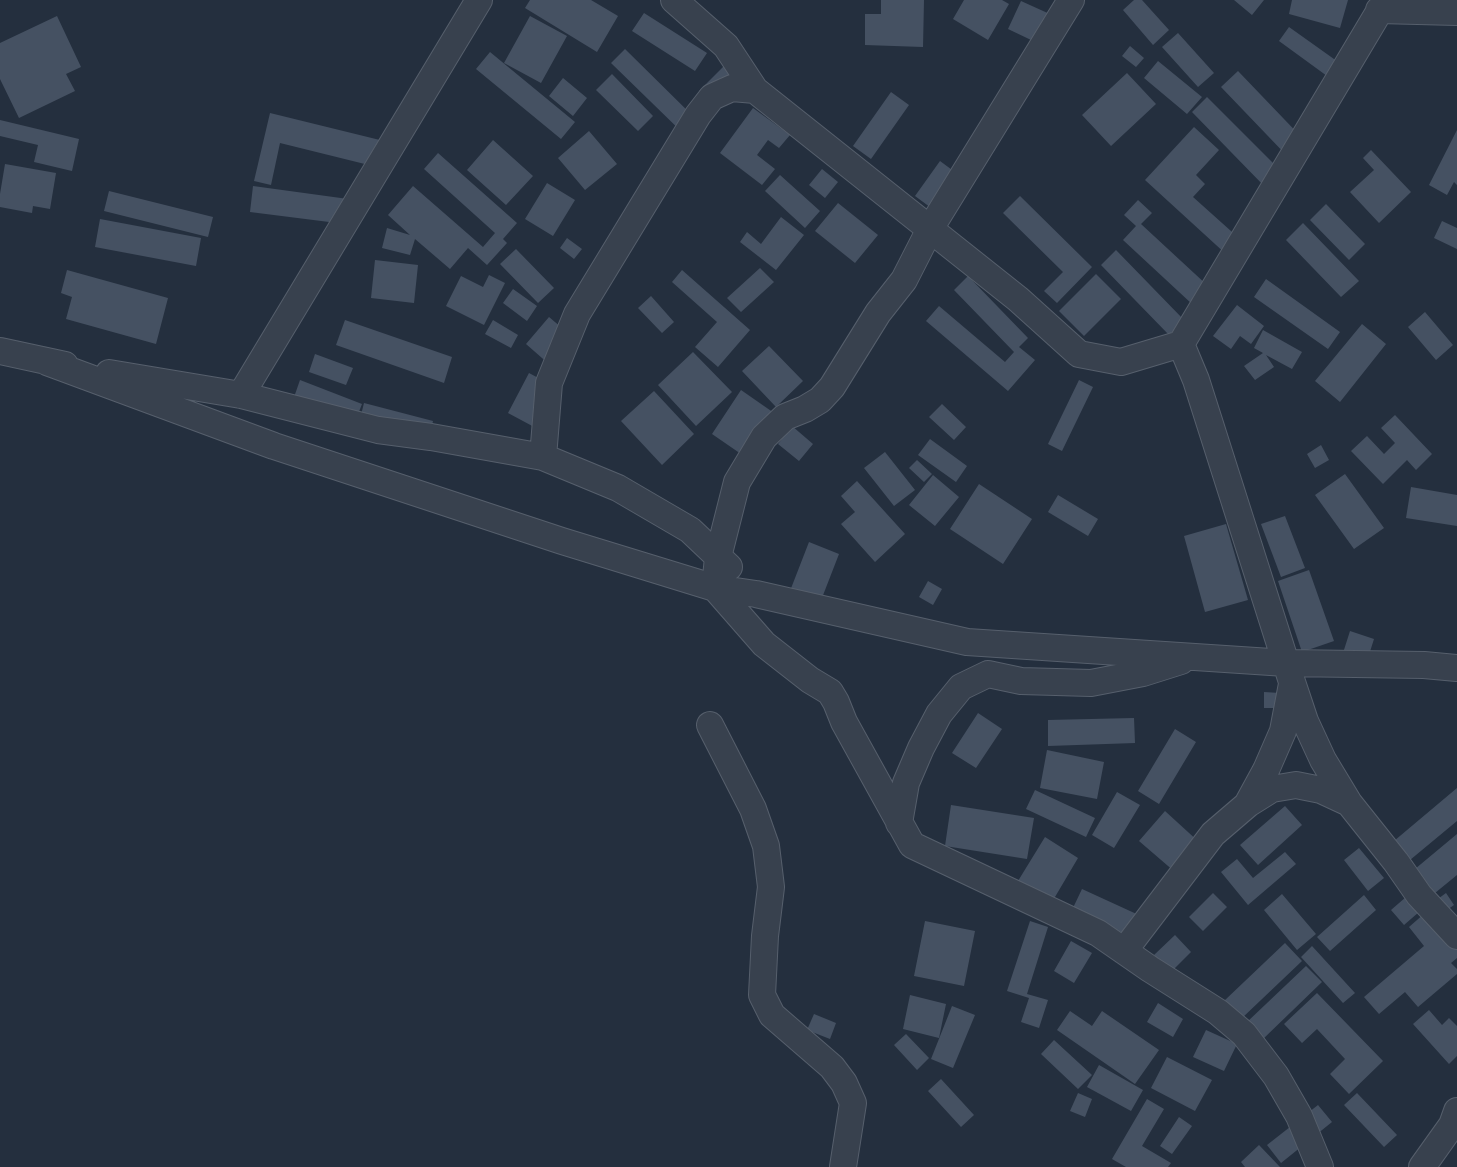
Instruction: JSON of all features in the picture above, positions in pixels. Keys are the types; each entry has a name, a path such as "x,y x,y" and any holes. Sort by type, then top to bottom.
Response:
{"street":[{"path":"242,395 479,0"},
{"path":"674,0 726,46 756,90 1018,299 1079,354 1121,362 1181,344 1382,5 1457,12"},
{"path":"1071,0 930,228 904,280 878,313 832,387 820,400 805,409 785,417 764,437 737,482 718,557 715,588 764,644 810,680 830,692 844,722 912,845 1098,933 1218,1012 1244,1034 1281,1084 1299,1116 1320,1167"},
{"path":"543,458 549,383 577,314 698,115 712,97 732,88 756,90"},
{"path":"1181,344 1196,380 1305,721 1323,760 1349,802 1419,895 1457,936"},
{"path":"0,351 47,362 242,395 378,430 431,437 543,458 618,488 690,530 756,594"},
{"path":"47,362 274,446 562,541 715,588 756,594 967,642 1192,657 1289,673 1424,664 1457,668"},
{"path":"899,824 906,783 921,748 939,714 961,687 988,674 1021,681 1091,683 1143,673 1192,657"},
{"path":"1248,804 1266,770 1283,731 1289,673"},
{"path":"710,725 753,809 766,846 771,887 765,936 762,995 772,1015 832,1067 844,1083 853,1103 843,1167"},
{"path":"1124,951 1213,834 1248,804 1272,789 1296,785 1321,790 1349,802"},
{"path":"1422,1167 1449,1143 1452,1124 1457,1111"}],"building":[{"path":"530,0 591,0 618,16 597,52 525,8"},
{"path":"881,0 924,0 923,47 865,45 865,14 881,14"},
{"path":"964,0 1002,0 1009,4 988,40 953,19"},
{"path":"1134,0 1142,0 1169,30 1153,45 1123,10"},
{"path":"1234,0 1264,0 1252,15"},
{"path":"1292,0 1348,0 1340,28 1289,14"},
{"path":"1021,1 1063,20 1050,49 1008,29"},
{"path":"644,13 707,53 695,71 632,31"},
{"path":"57,16 81,67 66,74 75,91 19,118 0,79 0,43"},
{"path":"530,16 567,36 541,83 504,63"},
{"path":"1289,27 1348,69 1338,84 1279,41"},
{"path":"1178,33 1214,73 1198,87 1162,47"},
{"path":"1130,46 1144,58 1136,67 1122,56"},
{"path":"625,49 701,124 688,138 611,63"},
{"path":"490,52 575,122 561,139 476,69"},
{"path":"1158,61 1202,97 1187,114 1144,78"},
{"path":"726,64 737,76 711,103 699,91"},
{"path":"1238,71 1307,143 1290,159 1221,87"},
{"path":"1127,73 1156,104 1111,146 1082,115"},
{"path":"612,74 653,116 638,131 596,90"},
{"path":"563,78 587,98 573,116 549,96"},
{"path":"891,92 909,105 871,159 853,146"},
{"path":"1207,97 1284,174 1268,190 1192,112"},
{"path":"753,108 790,135 779,148 768,140 757,155 775,169 762,185 720,153"},
{"path":"270,113 388,142 381,168 280,143 271,185 254,181"},
{"path":"0,120 79,139 72,171 34,162 38,145 0,136"},
{"path":"1194,127 1219,150 1196,175 1205,184 1193,197 1241,240 1227,255 1145,180"},
{"path":"1457,130 1457,185 1454,182 1447,195 1429,185"},
{"path":"589,131 617,164 585,190 558,158"},
{"path":"493,140 533,176 506,205 467,170"},
{"path":"1371,150 1411,192 1379,223 1350,192 1374,170 1363,158"},
{"path":"438,153 517,223 503,239 507,243 487,265 468,248 450,269 415,239 410,255 382,248 387,228 410,235 388,215 413,186 483,247 495,233 424,169"},
{"path":"940,161 967,181 942,216 915,196"},
{"path":"5,164 56,173 50,209 33,206 32,213 0,207 0,194"},
{"path":"822,169 838,182 825,198 809,185"},
{"path":"780,175 820,211 805,228 765,191"},
{"path":"547,183 575,200 553,236 525,219"},
{"path":"253,186 348,199 345,224 250,212"},
{"path":"109,191 213,217 208,237 104,211"},
{"path":"1020,196 1092,267 1057,303 1044,291 1063,272 1003,213"},
{"path":"1138,200 1152,213 1141,224 1208,286 1192,304 1123,240 1136,226 1124,215"},
{"path":"838,203 878,235 855,263 815,231"},
{"path":"1326,204 1365,244 1349,260 1310,220"},
{"path":"781,217 804,235 776,270 740,242 747,232 761,244"},
{"path":"100,219 201,238 196,266 95,247"},
{"path":"1442,221 1457,228 1457,249 1434,238"},
{"path":"1303,223 1359,281 1341,297 1286,240"},
{"path":"567,238 582,249 574,259 560,248"},
{"path":"516,249 554,288 538,303 500,264"},
{"path":"1116,250 1184,320 1169,335 1101,265"},
{"path":"375,260 418,265 414,303 371,298"},
{"path":"760,268 774,282 741,312 727,298"},
{"path":"67,270 168,298 156,344 66,319 72,297 61,293"},
{"path":"682,270 750,330 718,367 695,347 717,322 672,282"},
{"path":"1096,274 1121,299 1084,336 1059,311"},
{"path":"489,275 505,283 484,325 446,306 461,276 483,287"},
{"path":"968,276 1028,338 1019,347 1035,360 1008,391 926,321 939,306 1005,362 1014,352 954,290"},
{"path":"1266,279 1340,332 1328,349 1254,297"},
{"path":"513,289 537,306 527,321 503,303"},
{"path":"651,296 674,322 662,333 638,308"},
{"path":"1237,305 1264,326 1251,344 1240,336 1231,349 1213,336"},
{"path":"1425,312 1453,345 1436,360 1408,327"},
{"path":"549,317 574,338 550,365 526,344"},
{"path":"345,320 452,357 444,383 336,345"},
{"path":"493,320 518,335 511,348 485,334"},
{"path":"1362,324 1386,344 1340,402 1315,381"},
{"path":"1263,330 1302,352 1292,369 1266,355 1274,367 1255,380 1244,366 1263,353 1254,348"},
{"path":"769,346 803,381 776,407 742,371"},
{"path":"693,352 732,392 696,426 658,385"},
{"path":"315,354 353,368 346,385 309,372"},
{"path":"529,373 557,388 536,428 508,413"},
{"path":"300,380 362,404 353,427 292,403"},
{"path":"1079,380 1093,387 1062,451 1048,444"},
{"path":"741,390 787,422 757,465 712,434"},
{"path":"654,391 694,434 662,465 621,421"},
{"path":"364,403 433,421 428,441 359,423"},
{"path":"942,404 966,427 954,440 929,417"},
{"path":"1395,415 1432,454 1416,470 1407,460 1383,484 1351,451 1367,436 1384,454 1395,443 1381,428"},
{"path":"792,426 813,444 799,461 778,444"},
{"path":"930,439 967,466 956,482 918,455"},
{"path":"1321,445 1329,460 1315,468 1307,454"},
{"path":"885,452 915,490 894,506 864,468"},
{"path":"917,460 932,474 924,482 909,468"},
{"path":"1345,474 1384,528 1354,549 1315,495"},
{"path":"933,475 959,497 935,526 909,505"},
{"path":"857,481 905,534 875,562 841,524 855,512 841,496"},
{"path":"979,484 1032,519 1003,564 950,529"},
{"path":"1411,487 1457,495 1457,526 1406,518"},
{"path":"1058,495 1098,519 1088,536 1048,512"},
{"path":"1285,516 1305,568 1281,577 1261,524"},
{"path":"1226,524 1248,600 1205,612 1184,536"},
{"path":"809,542 839,554 820,603 790,591"},
{"path":"1309,570 1334,641 1302,652 1278,581"},
{"path":"928,581 942,589 933,605 919,597"},
{"path":"1350,631 1374,639 1367,661 1343,653"},
{"path":"1264,692 1296,694 1296,708 1264,708"},
{"path":"978,713 1002,729 976,768 952,753"},
{"path":"1134,718 1135,743 1048,746 1048,720"},
{"path":"1175,729 1196,742 1159,804 1138,791"},
{"path":"1047,750 1104,762 1097,799 1040,788"},
{"path":"1457,788 1457,821 1410,860 1394,841"},
{"path":"1035,790 1095,818 1086,837 1026,809"},
{"path":"1117,792 1140,805 1114,848 1092,835"},
{"path":"951,805 1034,818 1027,859 945,846"},
{"path":"1285,806 1302,825 1258,865 1240,845"},
{"path":"1165,811 1200,843 1175,872 1139,841"},
{"path":"1457,834 1457,875 1435,893 1415,869"},
{"path":"1045,837 1078,858 1052,902 1018,881"},
{"path":"1359,848 1384,878 1368,891 1344,860"},
{"path":"1285,852 1296,864 1248,905 1221,872 1237,859 1253,878"},
{"path":"1082,889 1154,922 1123,933 1072,910"},
{"path":"1213,893 1227,907 1203,931 1189,917"},
{"path":"1446,893 1454,905 1440,915 1431,904"},
{"path":"1282,894 1316,934 1297,950 1264,910"},
{"path":"1364,895 1376,910 1330,951 1317,937"},
{"path":"1406,897 1419,912 1404,925 1391,910"},
{"path":"1425,913 1457,923 1457,958 1451,963 1457,969 1457,974 1418,1007 1405,992 1379,1014 1364,997 1424,946 1409,927"},
{"path":"925,921 975,931 964,986 914,976"},
{"path":"1030,921 1048,927 1027,994 1048,1000 1039,1028 1021,1022 1029,998 1007,991"},
{"path":"1175,935 1191,952 1171,972 1154,955"},
{"path":"1071,941 1092,953 1074,983 1054,971"},
{"path":"1285,943 1302,961 1241,1019 1224,1001"},
{"path":"1312,946 1355,993 1343,1003 1301,957"},
{"path":"1306,966 1322,982 1262,1040 1246,1023"},
{"path":"1317,993 1383,1061 1349,1094 1330,1074 1345,1059 1317,1029 1302,1043 1284,1024"},
{"path":"910,995 946,1004 939,1038 903,1029"},
{"path":"1158,1003 1183,1019 1173,1037 1147,1022"},
{"path":"952,1006 975,1015 953,1068 931,1059"},
{"path":"1429,1010 1442,1025 1449,1018 1457,1026 1457,1056 1449,1064 1413,1024"},
{"path":"1070,1011 1092,1026 1102,1011 1159,1050 1135,1084 1057,1030"},
{"path":"814,1014 836,1023 830,1039 807,1030"},
{"path":"1206,1030 1237,1044 1224,1071 1193,1057"},
{"path":"906,1034 929,1058 917,1070 894,1045"},
{"path":"1054,1040 1092,1075 1078,1089 1041,1054"},
{"path":"1167,1057 1212,1080 1195,1111 1151,1088"},
{"path":"1099,1065 1143,1090 1131,1111 1087,1087"},
{"path":"941,1079 974,1115 961,1127 928,1091"},
{"path":"1078,1093 1092,1099 1085,1117 1070,1111"},
{"path":"1357,1093 1397,1135 1384,1147 1344,1105"},
{"path":"1147,1099 1164,1109 1142,1146 1171,1163 1168,1167 1126,1167 1112,1159"},
{"path":"1318,1105 1332,1122 1281,1163 1267,1145"},
{"path":"1179,1117 1192,1126 1172,1154 1160,1146"},
{"path":"1259,1145 1280,1167 1245,1167 1241,1162"}]}
